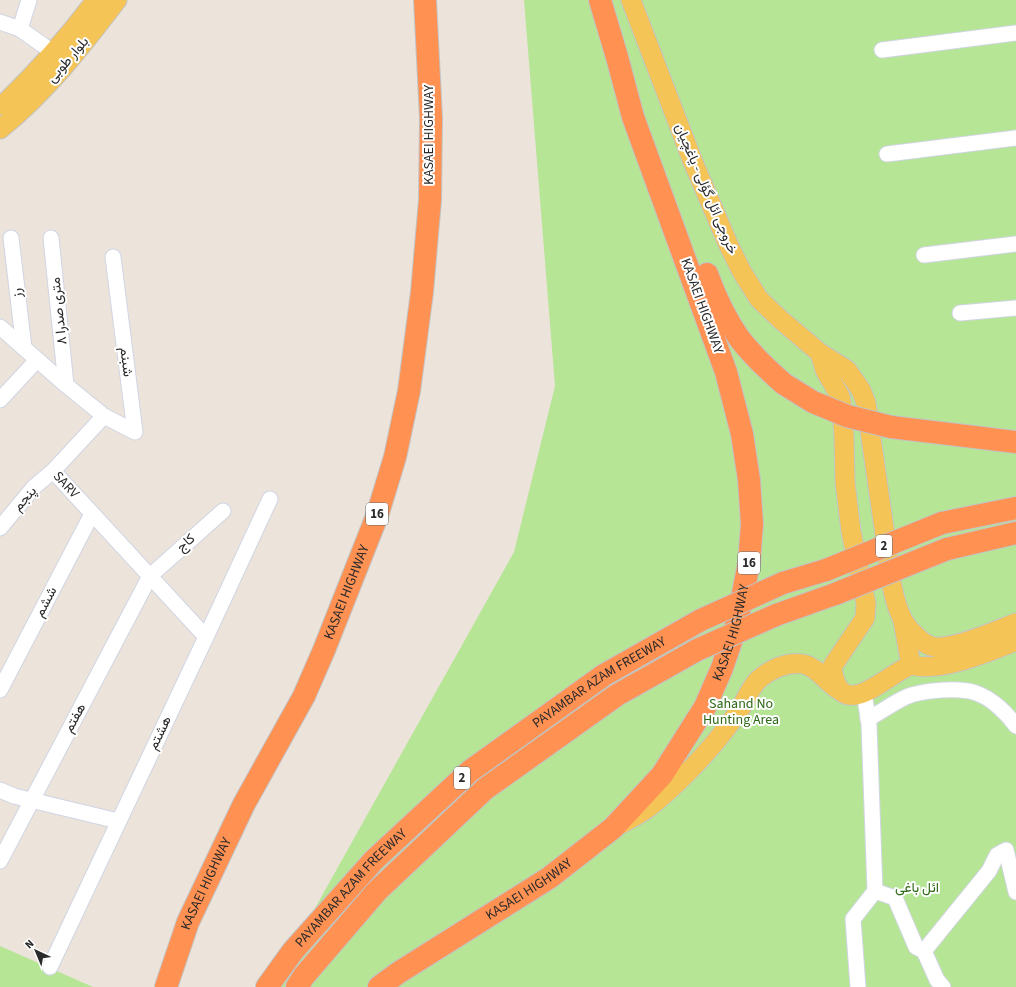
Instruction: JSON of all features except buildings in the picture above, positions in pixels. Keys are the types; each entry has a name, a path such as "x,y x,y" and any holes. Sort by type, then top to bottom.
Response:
{"highway":[{"name":"KASAEI HIGHWAY","path":"166,987 188,922 244,804 304,696 324,650 377,516 394,457 409,391 422,292 430,200 431,118 425,0"},
{"name":"KASAEI HIGHWAY","path":"379,987 405,968 549,878 613,828 662,775 705,707 722,668 735,630 749,562 752,524 748,472 742,434 726,372 633,117 600,0"},
{"path":"617,57 646,118 717,301 738,337 763,366 784,384 813,402 847,416 891,427 1016,442"},
{"name":"PAYAMBAR AZAM FREEWAY","path":"267,987 293,951 374,860 470,771 604,675 701,620 783,583 826,570 942,523 1016,508"},
{"name":"PAYAMBAR AZAM FREEWAY","path":"297,987 304,976 377,892 485,789 617,695 697,650 776,614 835,594 947,549 1016,533"},
{"path":"969,544 1016,550"}],"main road":[{"name":"بلوار طوبی","path":"5,112 96,0"},
{"name":"بلوار طوبی","path":"5,112 60,70 117,0"},
{"name":"خروجی ائل گؤلی - یاغچیان","path":"631,0 693,162 729,246 742,272 759,299 820,353 847,370 861,390 866,403 892,586 903,620"},
{"path":"0,129 5,112"},
{"path":"820,353 825,370 840,396 842,406 845,482 851,531 866,604 865,618 832,667 834,680 840,689 856,693 872,689 900,670 911,666 927,668 949,663 985,654 1016,641"},
{"path":"903,620 914,634 925,643 934,647 947,647 977,638 1016,623"},
{"path":"903,620 911,666"},
{"path":"613,828 647,809 686,774 716,742 742,707 757,681 770,671 785,665 802,664 812,668 826,681 856,693"}],"street":[{"path":"20,29 29,0"},
{"path":"0,22 20,29 54,53"},
{"path":"0,31 54,53"},
{"path":"882,50 1016,33"},
{"path":"888,154 1016,138"},
{"name":"رز","path":"11,238 24,348"},
{"name":"۸ متری صدرا","path":"51,238 66,385"},
{"path":"924,255 1016,244"},
{"name":"شبنم","path":"104,416 135,432 113,257"},
{"path":"960,313 1016,308"},
{"path":"0,327 104,416"},
{"path":"0,400 37,360"},
{"name":"SARV","path":"104,416 53,471 206,637"},
{"name":"پنجم","path":"0,528 34,487 53,471"},
{"name":"هشتم","path":"50,967 270,499"},
{"name":"کاج","path":"150,576 223,511"},
{"name":"ششم","path":"0,690 92,514"},
{"name":"هفتم","path":"0,861 150,576"},
{"path":"868,719 907,697 952,689 974,692 984,696 1010,717 1016,726"},
{"path":"856,693 868,719 875,891 853,919 858,987"},
{"path":"0,790 14,796 118,821"},
{"path":"924,951 989,871 997,855 1006,850 1016,892"},
{"path":"875,891 895,898 916,947 924,951 937,980 942,987"}],"green space":[{"name":"Sahand No Hunting Area","path":"524,0 1016,0 1016,987 271,987 514,552 555,386"},
{"path":"0,946 93,987 0,987"}],"park label":[{"name":"ائل باغی","path":"917,888"}]}
